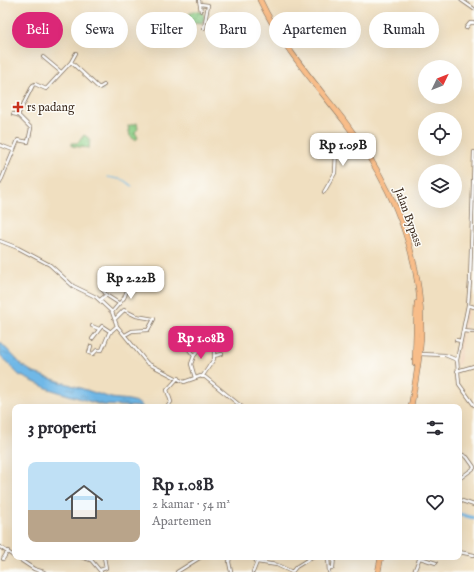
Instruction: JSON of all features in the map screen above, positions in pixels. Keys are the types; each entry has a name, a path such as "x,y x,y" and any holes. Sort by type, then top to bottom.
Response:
{"highway":[{"name":"Jalan Bypass","path":"259,0 285,47 341,119 379,172 391,193 407,234 420,300 421,318 419,354 414,381"},
{"name":"Jalan Bypass","path":"341,119 385,187 400,223 408,248 414,275 417,315 416,352 411,404"},
{"path":"379,572 381,560"}],"street":[{"path":"199,0 201,11"},
{"path":"461,0 474,9"},
{"path":"200,4 208,5 204,28"},
{"path":"466,28 470,23 474,23"},
{"path":"18,116 34,84 46,89 71,62 76,53"},
{"path":"43,57 61,72"},
{"path":"71,62 100,88 104,86"},
{"path":"0,183 18,140 29,141 32,131 29,126 18,116 13,114"},
{"path":"324,192 335,173 337,158 336,151 353,137"},
{"path":"0,145 13,150"},
{"path":"474,152 468,306 457,360 457,371 461,387 474,405"},
{"path":"0,241 18,248 50,265 72,286 89,292 100,300 112,312 117,326 147,363 185,382 202,376 212,363 214,346"},
{"path":"112,312 120,304 127,293 132,278"},
{"path":"102,288 106,295 120,304"},
{"path":"100,300 106,295"},
{"path":"468,306 474,307"},
{"path":"115,319 124,310 136,316 153,318 151,327 148,330 132,331 125,335"},
{"path":"92,326 99,329"},
{"path":"92,339 103,326 110,332"},
{"path":"91,346 89,353 93,354 97,350 102,350 110,332 117,326"},
{"path":"463,331 473,331"},
{"path":"456,340 461,341"},
{"path":"188,344 187,347 194,356"},
{"path":"195,378 191,364 194,356 199,350 198,346"},
{"path":"214,356 222,354"},
{"path":"419,354 445,355 457,360"},
{"path":"457,371 474,366"},
{"path":"202,376 215,384 236,404"},
{"path":"169,404 171,402 167,390 178,378"},
{"path":"462,454 467,457 474,468 462,476"},
{"path":"462,501 474,505"},
{"path":"0,547 12,555"},
{"path":"3,559 8,552"},
{"path":"462,553 474,555"},
{"path":"20,560 38,571 44,572"},
{"path":"92,560 100,571 106,568 105,560"},
{"path":"177,572 196,560"},
{"path":"229,560 231,572"},
{"path":"253,572 257,562 277,565 292,572 296,566 307,560"},
{"path":"328,560 329,572"},
{"path":"329,568 333,568 334,560"},
{"path":"414,572 419,560"},
{"path":"428,560 436,563"}],"shaded area":[{"path":"465,308 469,309 461,345 461,358 459,365 456,366 457,354"}],"green space":[{"path":"193,11 202,12 205,19 202,21 203,24 197,24 197,12 192,12"},
{"path":"137,123 138,129 135,132 138,138 135,140 130,136 128,126"},
{"path":"84,135 90,139 89,148 72,146 72,143 78,143"}],"water":[{"path":"0,342 22,365 34,373 111,398 128,400 140,404 98,404 49,389 19,375 0,355"}],"waterway":[{"path":"108,177 124,180 132,186"},
{"path":"462,515 474,518"}],"place":[{"name":"rs padang","path":"18,107"}]}
